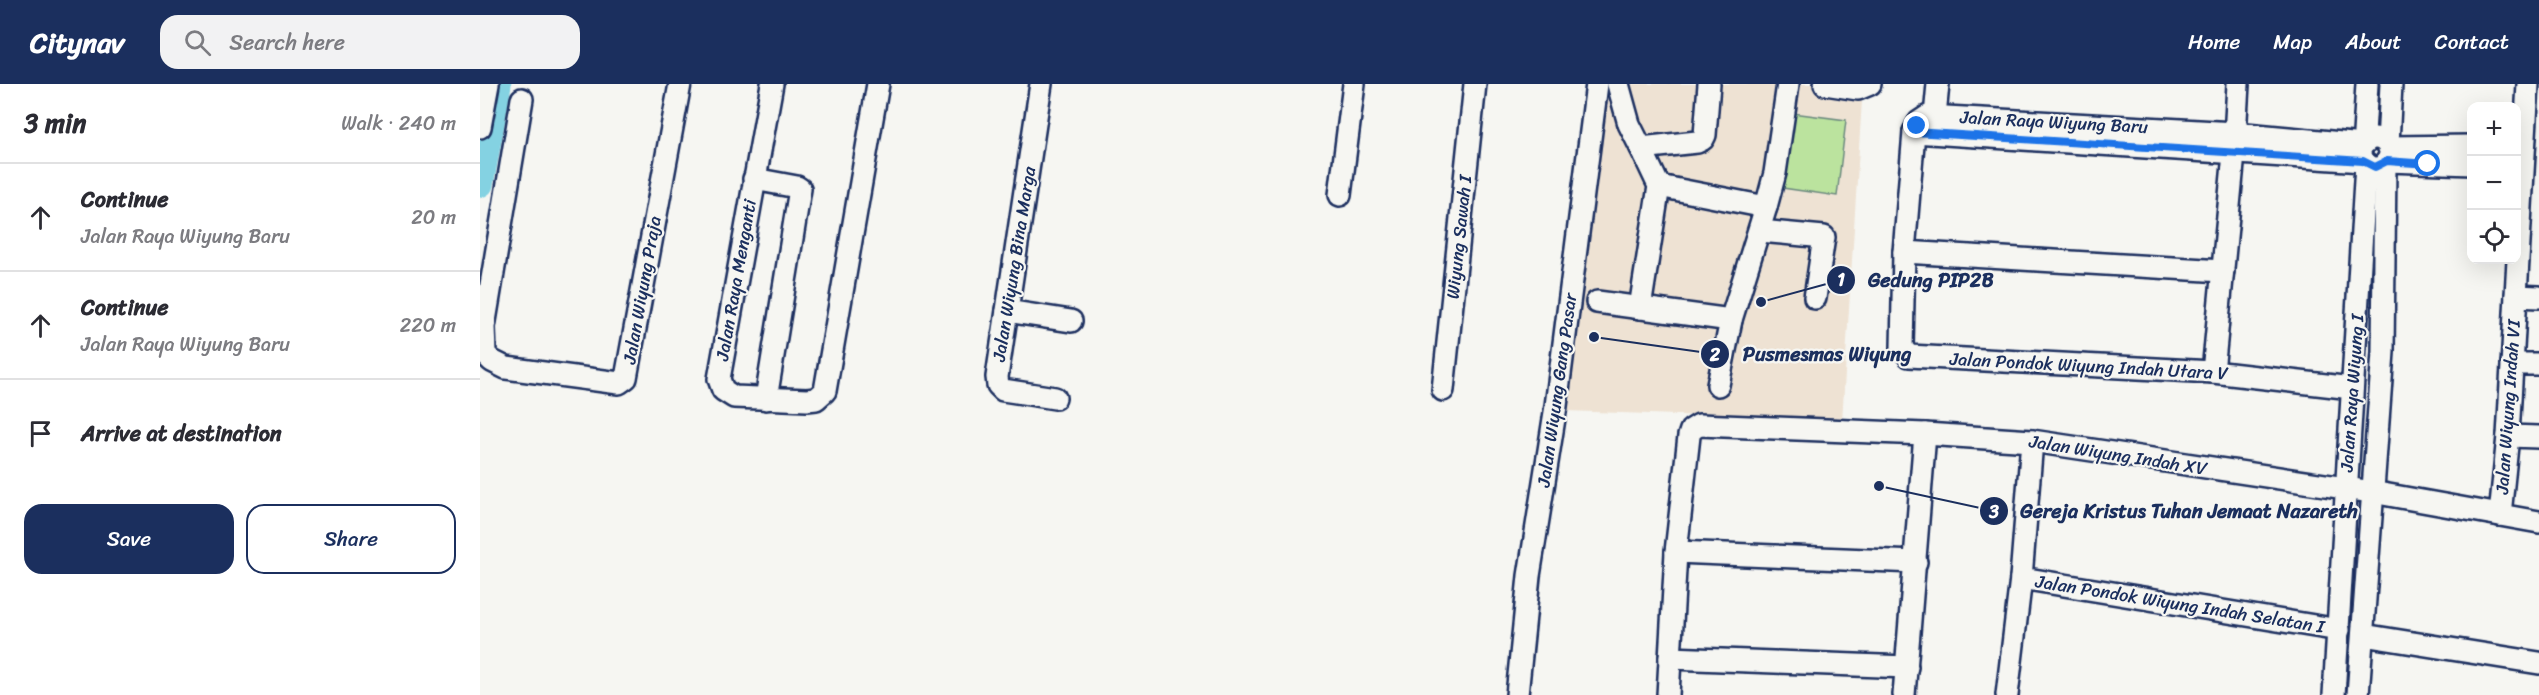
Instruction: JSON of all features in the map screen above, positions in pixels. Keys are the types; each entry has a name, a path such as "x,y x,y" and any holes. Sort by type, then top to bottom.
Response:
{"street":[{"path":"480,127 488,84"},
{"name":"Jalan Wiyung Praja","path":"522,99 484,327 485,354 506,368 619,383 626,378 680,84"},
{"name":"Jalan Raya Menganti","path":"772,84 719,379 723,390 734,397 807,400 816,399 825,391 879,84"},
{"name":"Jalan Wiyung Bina Marga","path":"1041,84 997,377 998,385 1003,390 1055,398"},
{"path":"1340,195 1354,84"},
{"name":"Wiyung Sawah I","path":"1443,390 1474,84"},
{"name":"Jalan Wiyung Gang Pasar","path":"1517,695 1529,576 1557,406 1597,84"},
{"path":"1618,84 1629,124 1659,186 1640,308"},
{"path":"1641,148 1697,142 1703,139 1709,84"},
{"path":"1718,385 1731,320 1760,231 1775,173 1788,84"},
{"path":"1825,84 1858,90 1870,84"},
{"path":"1935,116 1938,84"},
{"path":"2213,372 2234,154 2238,84"},
{"name":"Jalan Raya Wiyung I","path":"2358,695 2383,352 2376,154 2364,133 2367,84"},
{"name":"Jalan Raya Wiyung I","path":"2334,695 2352,388 2376,154 2391,84"},
{"name":"Jalan Wiyung Indah VI","path":"2499,515 2508,436 2516,296 2529,229 2526,154 2528,84"},
{"name":"Jalan Raya Wiyung Baru","path":"1914,132 1923,119 1935,116 2235,133 2376,154 2467,163"},
{"name":"Jalan Raya Wiyung Baru","path":"1914,132 2234,154 2376,154 2467,146"},
{"name":"Jalan Pondok Wiyung Indah Utara V","path":"1914,132 1904,252 1902,348 1906,356 2213,372 2352,388"},
{"path":"754,179 800,189 766,399"},
{"path":"1659,186 1766,207"},
{"path":"1760,231 1824,237 1815,298"},
{"path":"1904,252 2223,271"},
{"path":"2516,296 2539,297"},
{"path":"1597,302 1731,320"},
{"path":"1007,311 1071,321"},
{"path":"2512,364 2539,364"},
{"name":"Jalan Wiyung Indah XV","path":"1676,552 1689,436 1694,428 1702,425 1925,434 2032,441 2372,492 2539,522"},
{"path":"1904,695 1925,434"},
{"path":"2508,436 2539,437"},
{"path":"2007,695 2021,578 2032,441"},
{"path":"1668,695 1676,552 1916,562"},
{"name":"Jalan Pondok Wiyung Indah Selatan I","path":"2021,578 2339,630"},
{"path":"2363,635 2539,663"},
{"path":"1670,658 1907,667"}],"shaded area":[{"path":"1599,84 1863,84 1842,421 1566,411"}],"green space":[{"path":"1785,112 1846,120 1837,196 1776,187"}],"waterway":[{"path":"480,184 498,84"}],"place":[{"name":"Gedung PIP2B","path":"1761,302"},
{"name":"Pusmesmas Wiyung","path":"1594,337"},
{"name":"Gereja Kristus Tuhan Jemaat Nazareth","path":"1879,486"}],"route":[{"path":"1917,126 1914,132 1943,135 2363,161 2375,167 2380,167 2387,161 2428,164"}]}
